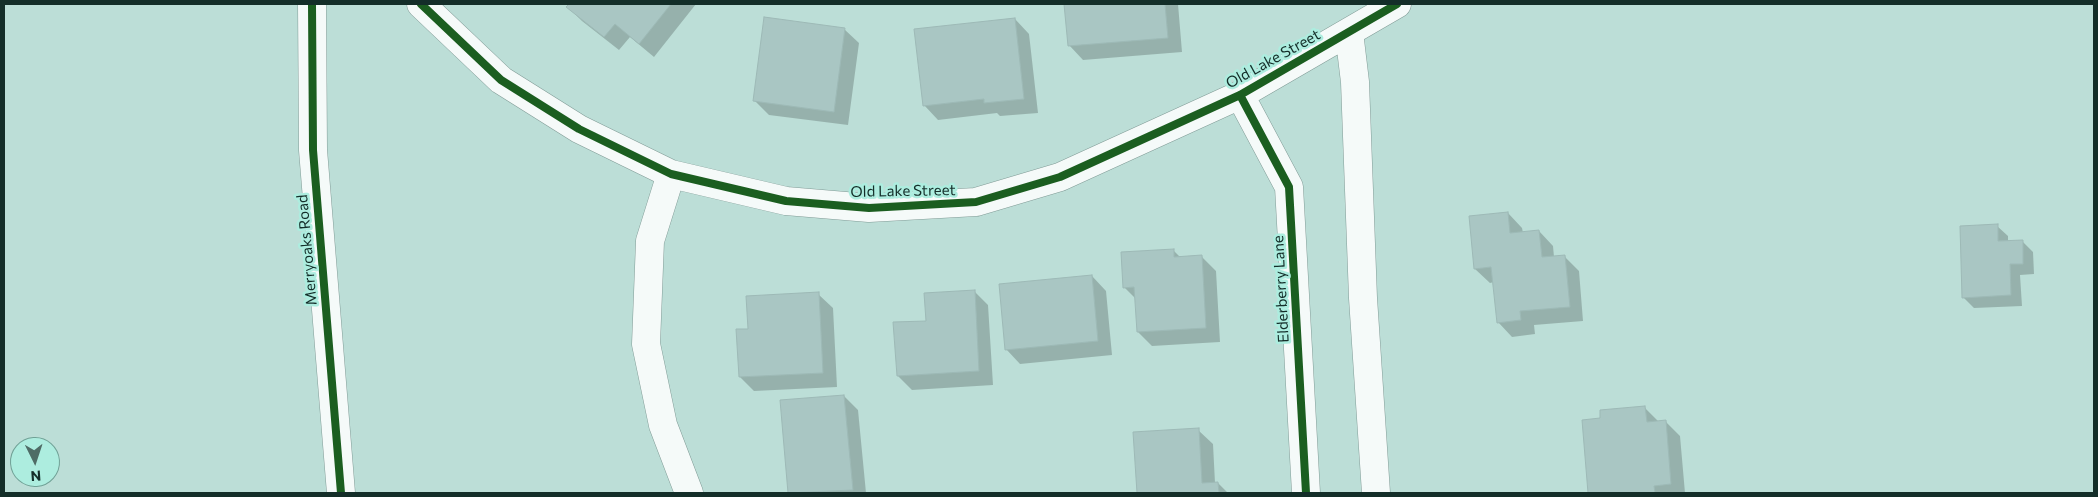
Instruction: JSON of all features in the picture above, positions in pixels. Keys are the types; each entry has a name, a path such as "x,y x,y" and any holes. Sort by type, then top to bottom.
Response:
{"street":[{"name":"Merryoaks Road","path":"312,4 313,150 341,493"},
{"name":"Old Lake Street","path":"421,4 501,80 579,129 671,174 786,201 869,208 976,202 1060,177 1240,95 1397,4"},
{"path":"1349,32 1355,82 1363,298 1376,493"},
{"name":"Elderberry Lane","path":"1240,95 1289,187 1306,493"},
{"path":"671,174 650,241 646,344 663,425 689,493"}],"building":[{"path":"569,4 671,4 639,44 615,24 604,37 566,7"},
{"path":"1064,4 1165,4 1168,38 1068,46"},
{"path":"764,17 845,28 834,112 753,101"},
{"path":"1015,18 1024,99 984,103 984,99 923,106 914,29"},
{"path":"1508,212 1510,233 1539,230 1542,257 1565,255 1570,307 1520,311 1521,320 1497,323 1491,267 1474,269 1469,216"},
{"path":"1998,224 1998,241 2023,240 2023,264 2010,264 2011,295 1962,298 1960,226"},
{"path":"1174,249 1174,257 1202,255 1206,328 1137,332 1134,287 1123,288 1121,252"},
{"path":"1092,275 1098,341 1005,350 999,284"},
{"path":"975,290 979,371 897,376 893,322 926,321 924,293"},
{"path":"819,292 823,373 739,377 736,329 748,329 746,296"},
{"path":"844,395 853,490 788,493 780,400"},
{"path":"1645,406 1647,422 1666,420 1671,484 1654,486 1655,493 1588,493 1582,420 1600,418 1600,410"},
{"path":"1199,428 1202,483 1218,482 1219,493 1137,493 1133,432"}],"cycle path":[{"path":"312,4 313,150 341,493"},
{"path":"421,4 501,80 579,129 671,174 786,201 869,208 976,202 1060,177 1240,95 1397,4"},
{"path":"1240,95 1289,187 1306,493"}]}
